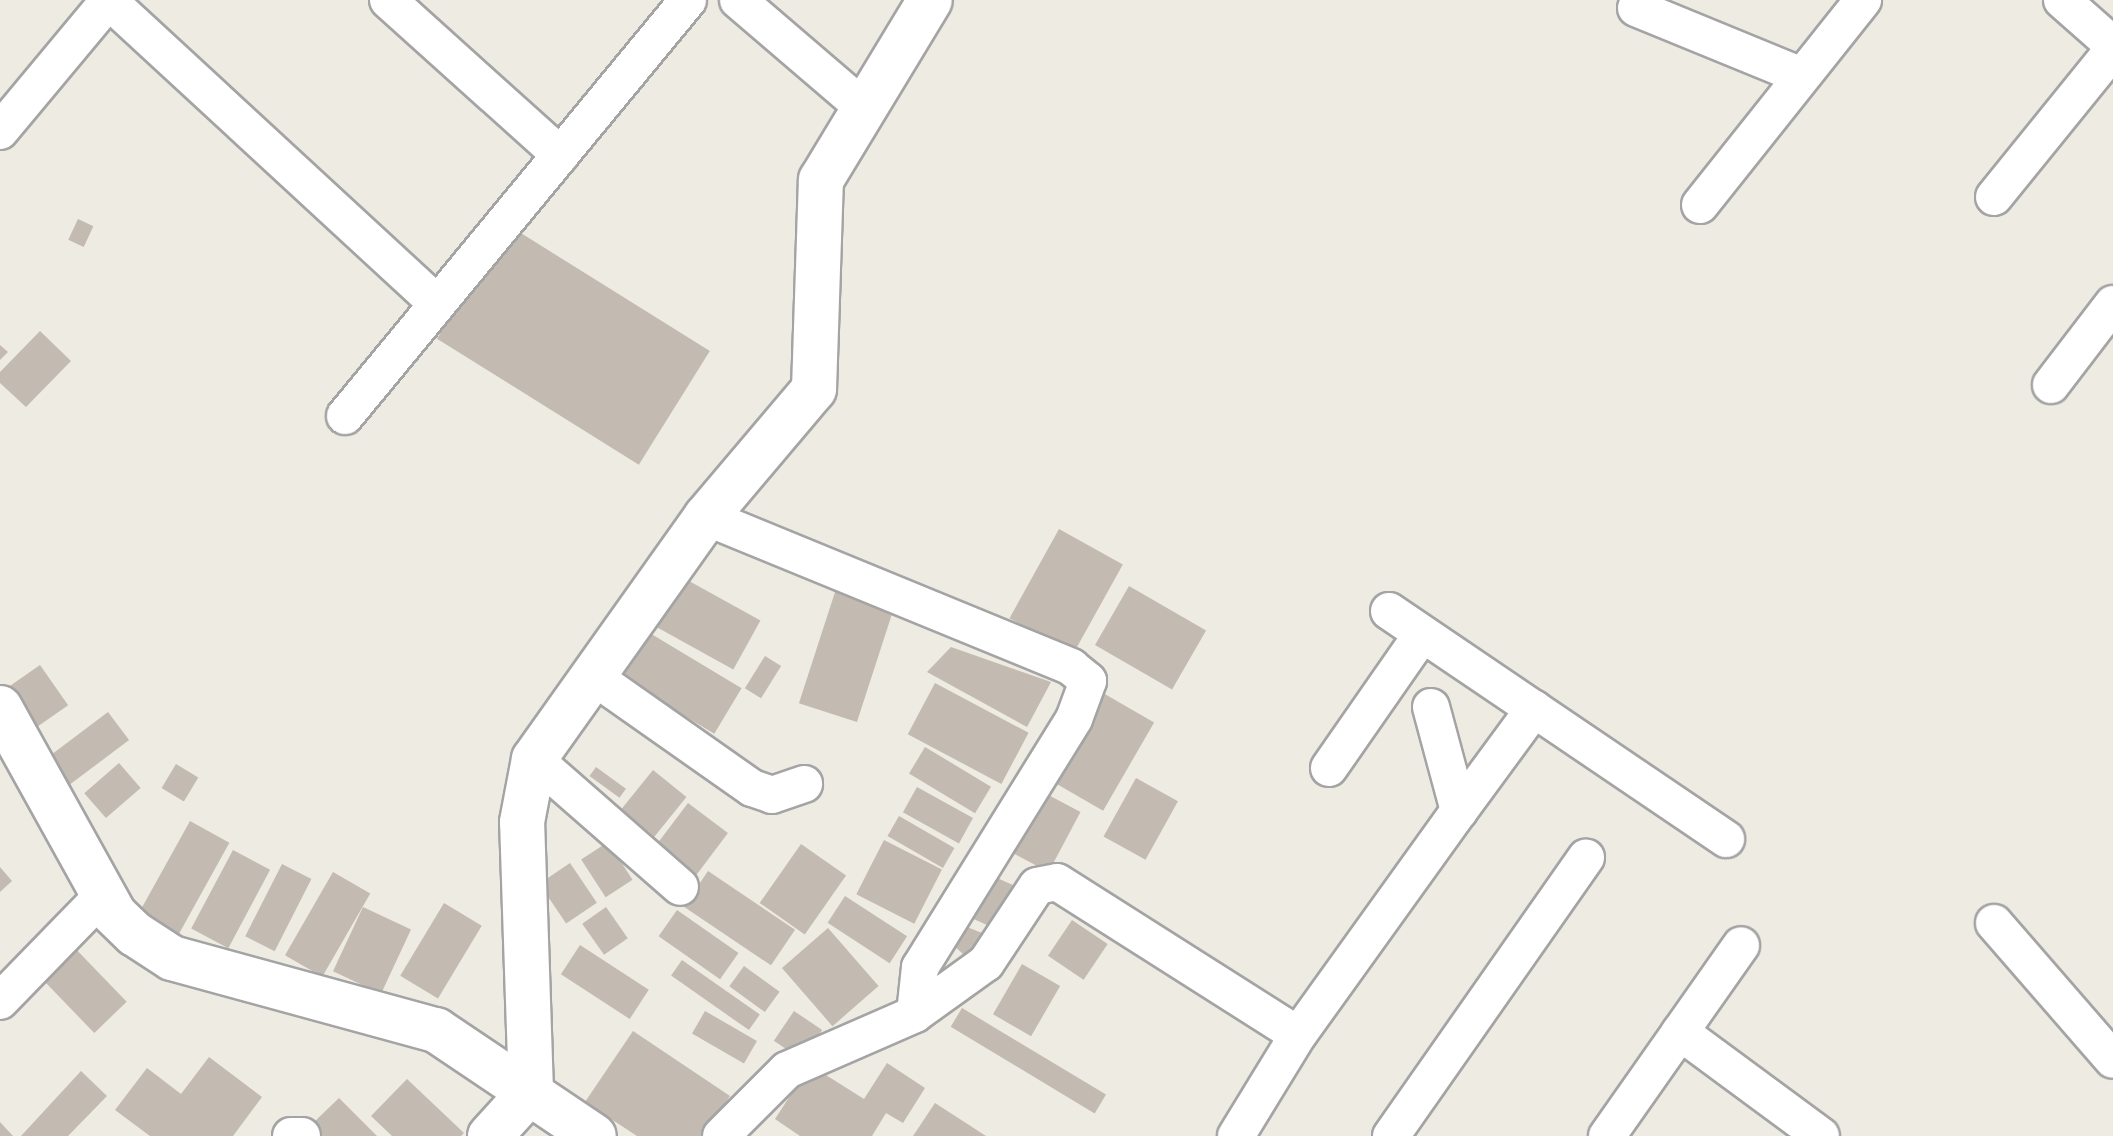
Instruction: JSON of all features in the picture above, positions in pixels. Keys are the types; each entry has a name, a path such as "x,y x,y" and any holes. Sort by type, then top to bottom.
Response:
{"street":[{"path":"0,131 108,0 437,304"},
{"path":"388,0 560,155"},
{"path":"345,416 688,0"},
{"path":"738,0 863,107"},
{"path":"490,1136 531,1091 522,822 534,759 706,517 814,389 821,180 930,0"},
{"path":"1700,205 1863,0"},
{"path":"1994,197 2113,48 2062,0"},
{"path":"1634,3 1802,76"},
{"path":"2051,385 2113,304"},
{"path":"706,517 1071,667 1088,681 1074,719 920,967 915,1014"},
{"path":"1389,611 1726,839"},
{"path":"1329,768 1422,634"},
{"path":"594,677 752,788 772,795 804,784"},
{"path":"1431,707 1459,811"},
{"path":"0,708 104,894 135,934 172,958 436,1030 594,1136"},
{"path":"1236,1136 1298,1035 1534,709"},
{"path":"534,759 680,887"},
{"path":"1391,1136 1586,857"},
{"path":"721,1136 787,1070 915,1014 986,963 1037,886 1057,882 1298,1035"},
{"path":"0,1001 104,894"},
{"path":"1994,923 2113,1060"},
{"path":"1607,1136 1741,945"},
{"path":"1680,1032 1821,1136"},
{"path":"291,1136 302,1136"}],"building":[{"path":"78,219 93,226 84,247 68,240"},
{"path":"508,225 710,351 639,465 437,339"},
{"path":"40,331 71,361 26,407 0,383 0,372"},
{"path":"0,345 8,352 0,360"},
{"path":"1059,529 1123,564 1073,654 1010,618"},
{"path":"680,576 760,621 733,670 653,625"},
{"path":"1129,586 1206,631 1172,689 1095,645"},
{"path":"836,589 894,608 857,722 799,703"},
{"path":"643,629 742,688 714,734 616,674"},
{"path":"951,647 1051,682 1027,727 927,672"},
{"path":"765,656 781,666 761,698 745,688"},
{"path":"40,665 68,705 34,729 6,689"},
{"path":"935,683 1029,733 1001,784 908,734"},
{"path":"1103,693 1154,722 1103,811 1052,781"},
{"path":"108,712 129,740 57,794 36,766"},
{"path":"925,747 991,787 975,813 909,774"},
{"path":"119,763 141,788 106,818 84,793"},
{"path":"176,764 198,777 184,801 162,788"},
{"path":"596,767 626,789 619,798 590,776"},
{"path":"653,770 686,797 654,837 621,810"},
{"path":"1136,778 1178,801 1145,860 1104,837"},
{"path":"917,787 973,818 959,843 903,812"},
{"path":"1039,790 1080,812 1049,872 1007,850"},
{"path":"688,803 728,833 692,880 652,850"},
{"path":"899,816 954,848 943,868 888,836"},
{"path":"190,821 229,843 176,940 136,918"},
{"path":"884,840 942,870 914,924 856,894"},
{"path":"608,842 633,880 606,897 581,859"},
{"path":"801,844 846,876 805,935 760,903"},
{"path":"233,850 270,870 228,948 191,929"},
{"path":"570,863 597,903 566,923 539,884"},
{"path":"282,864 311,879 275,951 245,936"},
{"path":"0,867 12,881 0,892"},
{"path":"708,871 795,930 771,965 684,907"},
{"path":"333,872 370,894 322,977 285,955"},
{"path":"986,873 1013,885 994,928 967,916"},
{"path":"845,896 907,936 890,963 828,923"},
{"path":"444,903 482,926 438,999 400,976"},
{"path":"363,907 411,929 381,994 333,971"},
{"path":"606,907 628,938 604,955 582,924"},
{"path":"677,910 738,953 720,979 659,936"},
{"path":"1072,920 1108,944 1084,980 1048,956"},
{"path":"962,925 992,937 972,962 953,945"},
{"path":"828,928 879,986 832,1026 782,968"},
{"path":"69,942 127,1002 94,1033 37,973"},
{"path":"580,945 649,990 630,1019 561,974"},
{"path":"682,960 760,1014 749,1030 671,976"},
{"path":"1022,964 1060,986 1031,1036 993,1014"},
{"path":"744,966 780,992 765,1012 729,986"},
{"path":"962,1008 1106,1095 1095,1113 951,1027"},
{"path":"705,1011 757,1041 744,1064 692,1034"},
{"path":"794,1011 822,1030 802,1060 774,1041"},
{"path":"633,1031 730,1096 703,1136 637,1136 585,1102"},
{"path":"209,1057 262,1097 233,1136 150,1136 115,1110 147,1068 181,1094"},
{"path":"887,1063 925,1088 903,1123 886,1113 872,1136 800,1136 775,1119 810,1065 864,1099"},
{"path":"81,1071 107,1096 68,1136 21,1136"},
{"path":"407,1079 464,1133 461,1136 392,1136 371,1116"},
{"path":"339,1098 377,1136 322,1136 311,1125"},
{"path":"935,1103 986,1136 913,1136"},
{"path":"0,1122 13,1136 0,1136"}]}
